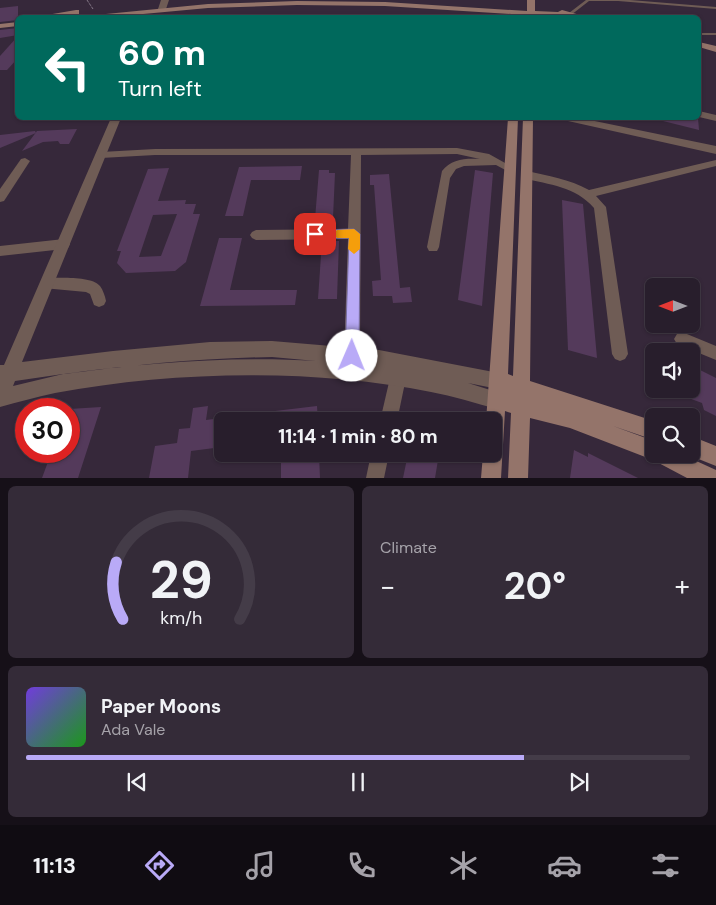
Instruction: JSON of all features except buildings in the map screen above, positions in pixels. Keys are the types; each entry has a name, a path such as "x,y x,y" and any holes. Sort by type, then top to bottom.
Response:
{"main road":[{"path":"99,15 252,0"},
{"path":"390,0 521,12"},
{"path":"59,15 94,11 253,4 341,3 521,12 531,10 574,15"},
{"path":"0,22 15,20"},
{"path":"0,26 15,24"},
{"path":"701,45 716,49"},
{"path":"491,478 502,349 506,231 505,166 513,120"},
{"path":"518,478 528,120"},
{"path":"498,380 522,386 645,428"},
{"path":"497,400 570,419 645,448"},
{"path":"700,450 716,456"},
{"path":"679,463 710,478"}],"street":[{"path":"701,114 716,118"},
{"path":"115,120 48,284 5,373 0,397 61,383 184,370 290,369 346,372 398,378 432,384 497,400"},
{"path":"577,120 716,150"},
{"path":"618,120 716,140"},
{"path":"101,155 155,152 466,151 480,154 505,166"},
{"path":"352,356 356,152"},
{"path":"0,198 25,161"},
{"path":"433,247 446,173 449,169 454,165 467,162 505,166"},
{"path":"588,194 716,163"},
{"path":"527,175 569,184 588,194 600,207 620,354"},
{"path":"256,235 354,234"},
{"path":"0,251 64,244"},
{"path":"48,284 85,285 93,288 99,301"},
{"path":"682,339 716,352"},
{"path":"5,373 112,359 210,350 272,349 379,358 498,380"},
{"path":"390,412 398,378"},
{"path":"375,478 378,462"}],"lane":[{"path":"570,14 588,0 618,0 716,8"},
{"path":"701,34 716,34"}],"path":[{"path":"88,0 94,11"}],"slow traffic":[{"path":"337,234 354,234 354,249"}],"route":[{"path":"315,234 354,234 352,356"}]}
